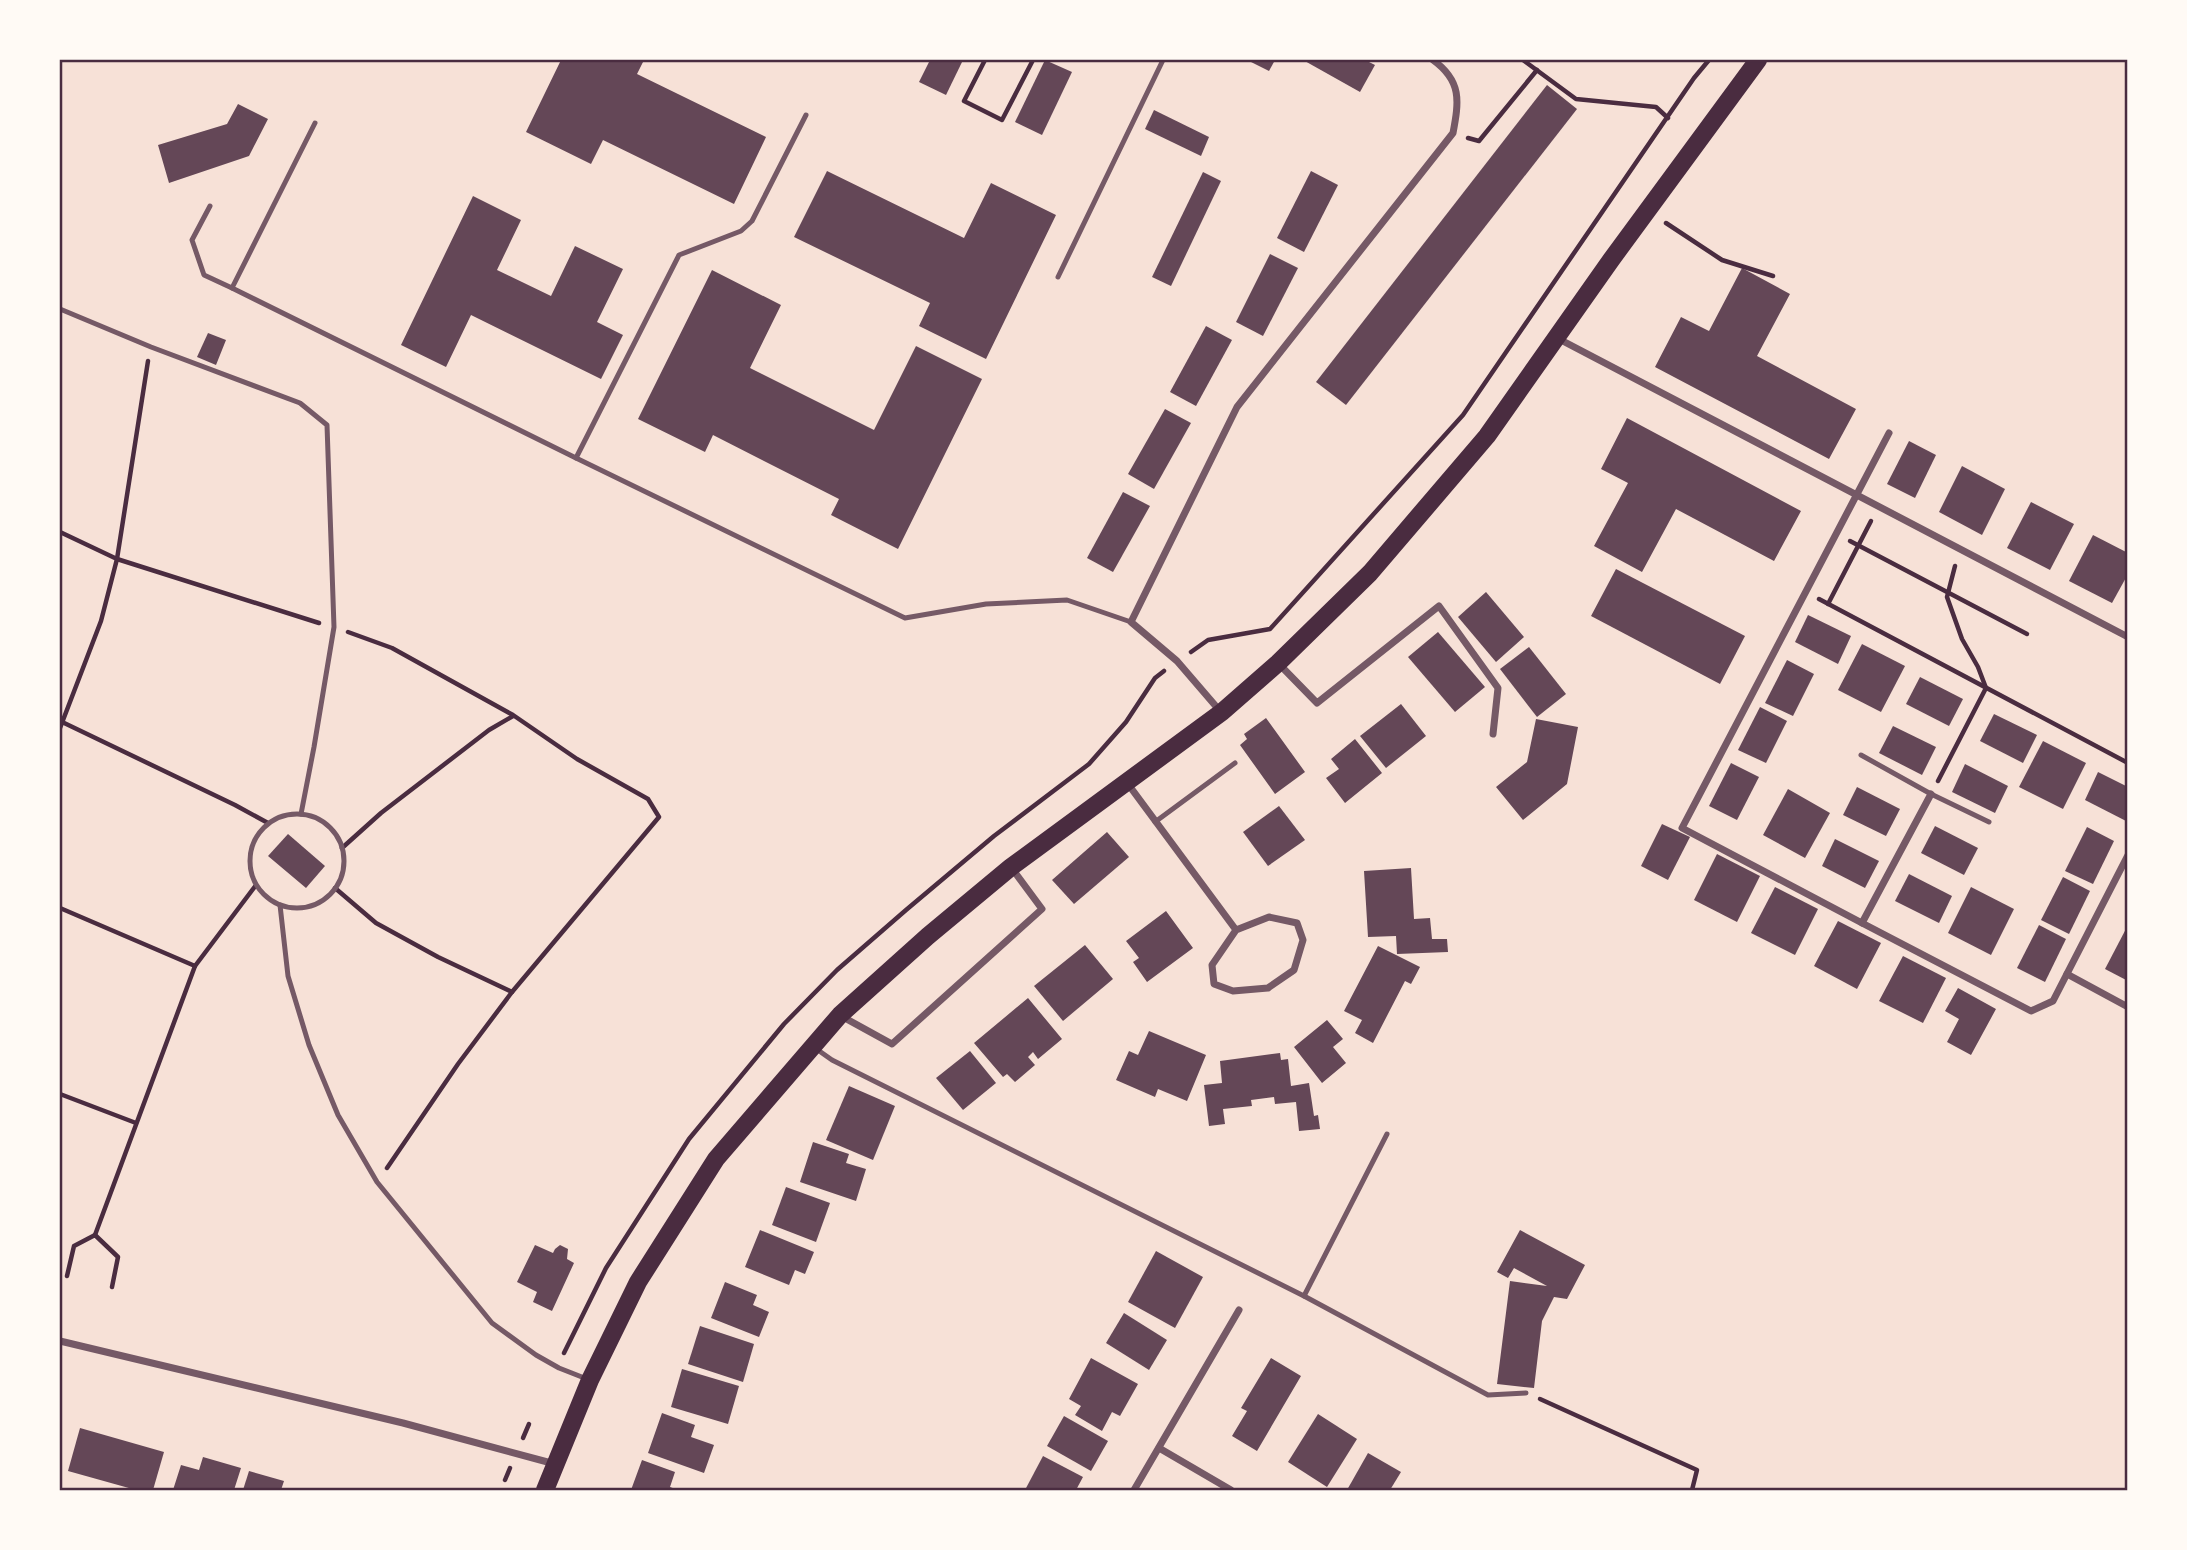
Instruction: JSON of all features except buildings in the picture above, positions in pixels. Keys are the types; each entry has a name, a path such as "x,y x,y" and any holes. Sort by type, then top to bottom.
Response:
{"main road":[{"path":"545,1490 590,1380 638,1282 716,1159 840,1015 928,936 1011,867 1222,712 1278,663 1370,573 1487,436 1758,60"}],"street":[{"path":"1222,712 1177,661 1131,622 1237,407 1453,133 1458,107 1456,87 1444,68 1433,60"},
{"path":"1556,338 2127,637"},
{"path":"1889,433 1682,828 2031,1011 2053,1001 2127,855"},
{"path":"1278,663 1317,703 1439,606 1498,688 1493,734"},
{"path":"1127,783 1236,930"},
{"path":"1862,923 1931,794"},
{"path":"840,1015 892,1044 1042,909 1011,867"},
{"path":"1269,917 1297,923 1303,940 1294,970 1268,988 1233,991 1214,984 1212,965 1236,930 1269,917"},
{"path":"2067,974 2127,1007"},
{"path":"1135,1490 1239,1310"},
{"path":"60,1341 403,1423 556,1465"},
{"path":"1159,1448 1231,1490"}],"lane":[{"path":"1058,277 1163,60"},
{"path":"576,458 679,255 741,231 752,221 806,115"},
{"path":"232,288 315,123"},
{"path":"211,206 192,240 204,275 905,618 986,604 1067,600 1131,622"},
{"path":"60,309 151,347 300,403 327,425 334,627 301,814"},
{"path":"1861,755 1989,822"},
{"path":"1155,822 1236,763"},
{"path":"301,814 317,818 338,837 344,869 335,888 322,901 307,907 291,908 266,897 256,885 250,870 250,854 255,838 268,823 282,816 301,814"},
{"path":"280,905 288,976 309,1045 338,1115 377,1182 492,1323 536,1355 559,1368 590,1380"},
{"path":"812,1047 832,1060 1304,1296 1488,1395 1526,1393"},
{"path":"1304,1296 1387,1134"}],"path":[{"path":"985,60 964,101 1002,120 1033,60"},
{"path":"1523,60 1576,99 1656,107 1668,118"},
{"path":"1208,640 1270,629 1463,415 1709,60"},
{"path":"1453,133 1479,141 1536,70"},
{"path":"1649,208 1667,224 1722,260 1773,276"},
{"path":"60,728 100,621 117,559 151,347"},
{"path":"1828,604 1878,506"},
{"path":"60,532 117,559 334,627 392,648 513,715 577,759 648,799 659,817 512,992 458,1064 377,1182"},
{"path":"1837,534 2027,634"},
{"path":"1931,794 1986,688 1962,639 1947,597 1960,548"},
{"path":"1806,592 2127,763"},
{"path":"1126,722 1155,678"},
{"path":"342,848 381,813 489,730 513,715"},
{"path":"61,721 268,823"},
{"path":"67,1276 75,1246 95,1235 195,966 256,885"},
{"path":"335,888 376,923 438,957 512,992"},
{"path":"60,908 195,966"},
{"path":"60,1094 136,1123"},
{"path":"95,1235 118,1257 112,1287"},
{"path":"1526,1393 1697,1470 1692,1490"}]}
